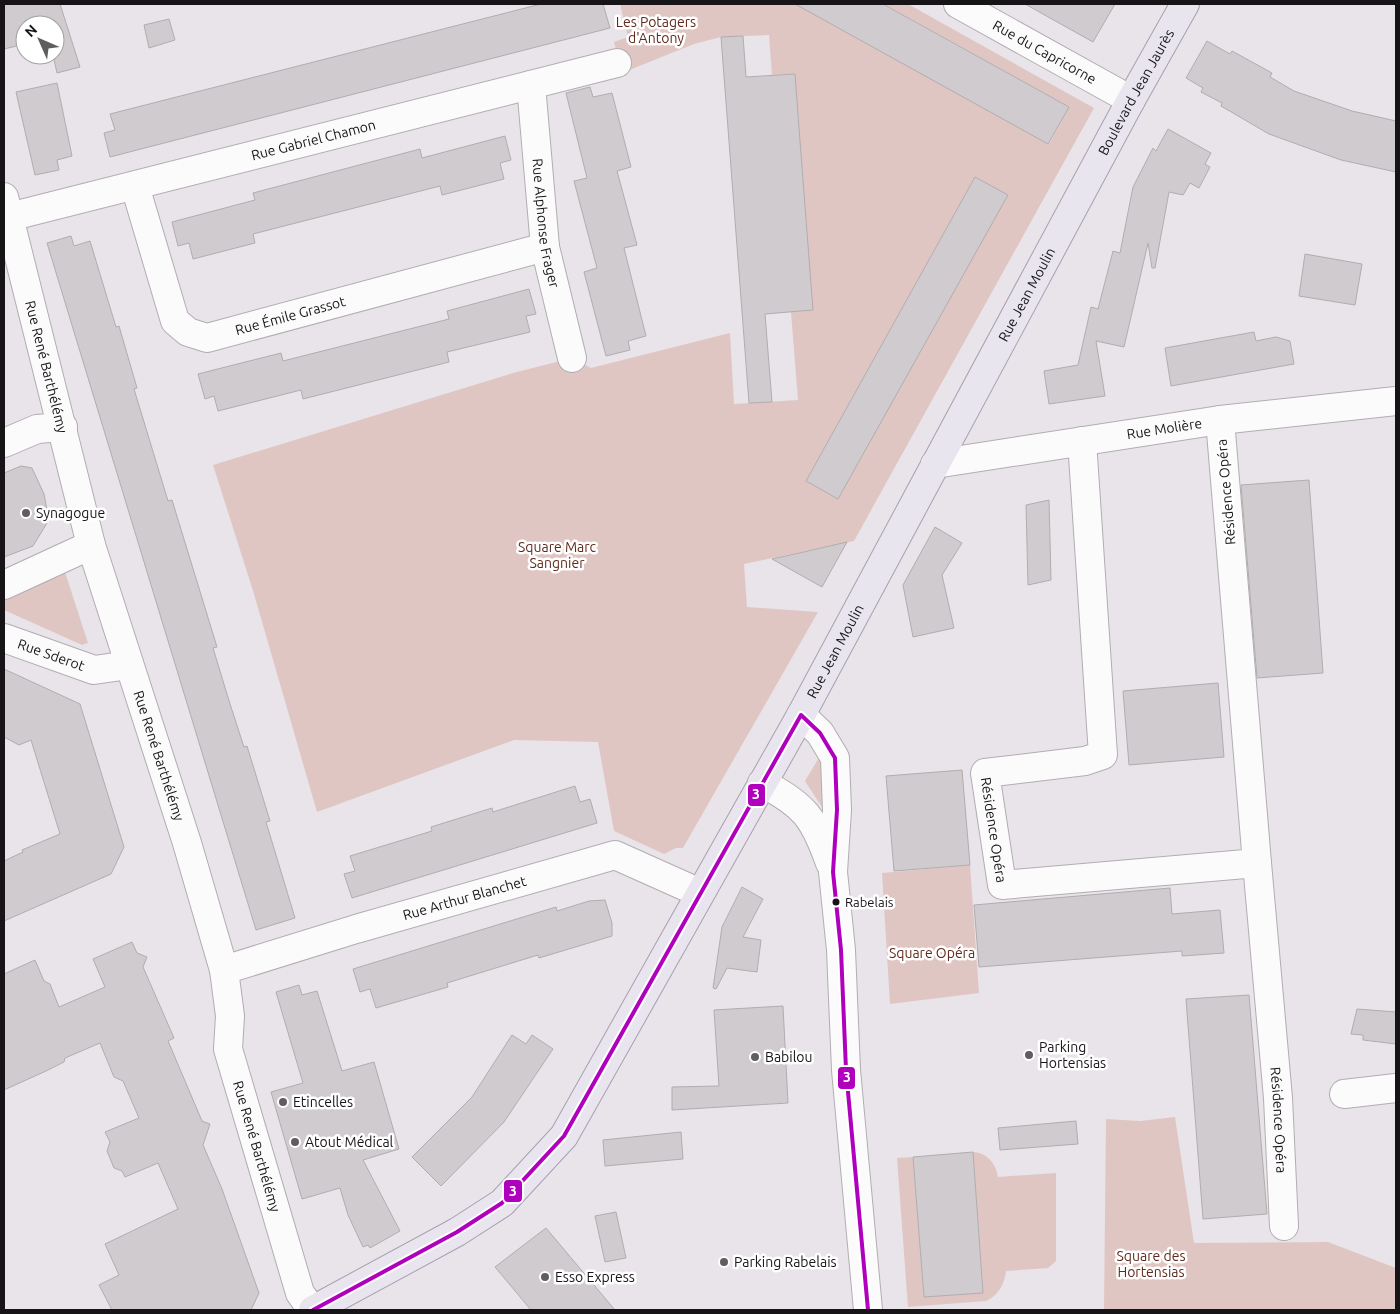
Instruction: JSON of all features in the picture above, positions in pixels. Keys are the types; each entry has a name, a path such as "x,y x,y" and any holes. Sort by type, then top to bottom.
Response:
{"main road":[{"name":"Boulevard Jean Jaurès","path":"1088,180 1186,4"},
{"name":"Rue Jean Moulin","path":"313,1310 457,1232 502,1203 564,1136 801,715 1088,180"}],"street":[{"name":"Rue du Capricorne","path":"958,4 992,13 1131,100"},
{"name":"Rue Gabriel Chamon","path":"6,207 135,186 617,63"},
{"name":"Rue Alphonse Frager","path":"532,85 545,247 572,358"},
{"name":"Rue Émile Grassot","path":"135,186 176,321 188,332 207,338 545,247"},
{"name":"Rue René Barthélémy","path":"6,207 13,278 63,427 91,545 188,843 224,970 230,1016 228,1049 300,1292 313,1310"},
{"name":"Rue Molière","path":"935,464 1220,420 1396,401"},
{"name":"Résidence Opéra","path":"1220,420 1278,1098 1284,1226"},
{"path":"4,443 37,429 63,427"},
{"name":"Résidence Opéra","path":"1082,441 1103,755 1085,761 985,773 1002,886 1257,864"},
{"path":"4,585 91,545"},
{"name":"Rue Sderot","path":"4,638 94,670 129,665"},
{"path":"801,715 820,733 835,758 837,810 833,872 841,950 846,1070 868,1310"},
{"path":"762,783 786,795 808,814 818,831 833,872"},
{"name":"Rue Arthur Blanchet","path":"224,970 356,929 615,855 700,893"},
{"path":"1344,1094 1396,1088"}],"green space":[{"name":"Square Marc Sangnier","path":"620,4 796,4 1049,144 1069,107 884,4 908,4 1094,108 854,541 744,564 747,607 818,612 683,848 676,848 664,854 614,831 598,742 514,740 317,812 254,594 213,465 513,373 572,358 591,368 730,333 734,404 798,400 791,312 812,310 795,74 772,75 769,35 721,37 694,44 622,73 614,42 628,37","holes":["975,177 1007,195 838,499 806,481"]},
{"path":"63,566 88,643 82,645 4,610 4,593"},
{"path":"820,756 826,764 831,821 805,781"},
{"name":"Square Opéra","path":"970,865 979,993 890,1004 882,873"},
{"name":"Square des Hortensias","path":"1175,1117 1194,1243 1328,1242 1396,1268 1396,1310 1104,1310 1106,1119 1140,1121"},
{"path":"973,1152 983,1154 990,1160 998,1177 1056,1173 1056,1261 1048,1268 1006,1271 1000,1289 986,1301 908,1307 897,1158 913,1157 924,1297 983,1293"}],"building":[{"path":"4,4 60,4 63,15 15,15 15,46 4,49"},
{"path":"541,4 603,4 610,28 110,157 104,133 115,130 110,114"},
{"path":"795,4 883,4 1069,107 1048,144"},
{"path":"1025,4 1115,4 1093,42"},
{"path":"169,19 175,40 149,48 144,25"},
{"path":"65,20 80,67 57,73 55,65 65,65"},
{"path":"743,36 746,77 795,74 813,310 765,314 772,402 749,403 721,37"},
{"path":"1207,41 1230,54 1232,51 1272,73 1270,77 1294,91 1352,111 1396,121 1396,172 1341,160 1269,134 1221,106 1222,103 1201,92 1203,88 1186,78"},
{"path":"57,83 72,156 57,160 59,170 35,175 16,92"},
{"path":"590,87 593,97 612,93 631,167 617,171 637,245 624,248 646,336 628,341 630,350 606,356 584,272 597,268 574,181 587,178 566,93"},
{"path":"1168,129 1211,153 1205,164 1210,167 1199,188 1190,183 1183,195 1169,192 1155,268 1152,268 1148,243 1124,347 1096,341 1105,396 1049,404 1044,371 1078,365 1091,307 1098,309 1113,251 1120,253 1133,187 1153,148 1156,151"},
{"path":"505,136 511,160 500,163 504,179 442,195 440,186 253,234 255,243 193,259 189,243 178,246 172,222 255,200 253,193 420,149 422,158"},
{"path":"975,177 1008,195 838,499 806,481"},
{"path":"71,236 74,246 90,241 116,327 119,326 137,388 134,389 168,501 172,500 217,647 213,648 230,704 244,747 247,746 270,821 266,822 295,918 256,930 47,243"},
{"path":"1305,254 1362,264 1355,305 1299,296"},
{"path":"529,289 536,314 526,316 530,332 447,352 449,362 303,399 301,390 218,411 214,396 205,399 198,374 281,353 283,361 449,319 447,311"},
{"path":"1254,332 1256,341 1276,337 1290,341 1294,364 1171,386 1165,348"},
{"name":"Synagogue","path":"21,466 32,468 44,494 47,523 33,546 4,557 4,473"},
{"path":"1309,480 1323,673 1257,678 1241,485"},
{"path":"1049,500 1051,580 1028,585 1026,505"},
{"path":"935,527 962,543 942,575 954,628 913,637 903,585"},
{"path":"847,542 822,587 772,559 808,551"},
{"path":"4,669 80,704 124,847 111,874 4,921 4,861 23,852 22,850 60,834 31,740 19,745 4,737"},
{"path":"1218,683 1224,757 1129,765 1123,691"},
{"path":"962,770 970,865 894,871 886,776"},
{"path":"575,786 580,802 590,799 597,823 352,898 344,874 355,871 350,856 432,831 431,827 492,808 493,812"},
{"path":"742,887 763,899 743,937 761,940 757,972 727,968 716,989 713,988 722,927"},
{"path":"1170,888 1172,914 1220,910 1224,953 1182,956 1182,951 979,967 974,905"},
{"path":"605,900 612,923 612,936 539,958 538,955 447,983 448,987 376,1008 370,989 360,992 353,969 556,907 557,911 589,901"},
{"path":"132,942 137,953 147,957 143,967 174,1038 168,1041 202,1121 210,1124 203,1145 222,1189 259,1293 251,1310 112,1310 99,1285 119,1275 105,1244 178,1209 158,1163 125,1177 122,1171 114,1168 107,1151 110,1142 105,1132 139,1118 123,1081 114,1077 100,1043 65,1058 64,1062 4,1090 4,974 35,960 44,981 50,984 59,1007 105,987 93,959"},
{"path":"299,985 302,995 317,991 342,1071 374,1062 399,1149 363,1160 400,1231 370,1248 368,1245 363,1247 348,1215 340,1188 302,1199 271,1092 303,1083 276,992"},
{"path":"1249,995 1267,1214 1203,1219 1186,999"},
{"path":"783,1006 788,1103 672,1110 672,1087 719,1086 714,1010"},
{"path":"1357,1009 1396,1012 1396,1044 1363,1040 1363,1035 1351,1034"},
{"path":"512,1035 526,1044 532,1035 553,1049 504,1122 441,1186 412,1157 472,1097"},
{"path":"1076,1121 1078,1144 1000,1150 998,1128"},
{"path":"681,1132 683,1159 605,1166 603,1140"},
{"path":"973,1152 983,1293 924,1297 913,1157"},
{"path":"616,1212 626,1258 605,1262 595,1216"},
{"name":"Esso Express","path":"546,1228 615,1310 531,1310 495,1267"}],"transit line":[{"name":"3","path":"313,1310 457,1232 502,1203 564,1136 801,715 820,733 835,758 837,810 833,872 841,950 846,1070 868,1310"}],"place":[{"name":"Synagogue","path":"26,513"},
{"name":"Rabelais","path":"836,902"},
{"name":"Parking Hortensias","path":"1029,1055"},
{"name":"Babilou","path":"755,1057"},
{"name":"Etincelles","path":"283,1102"},
{"name":"Atout Médical","path":"295,1142"},
{"name":"Parking Rabelais","path":"724,1262"},
{"name":"Esso Express","path":"545,1277"}],"park label":[{"name":"Les Potagers d'Antony","path":"656,30"}]}
